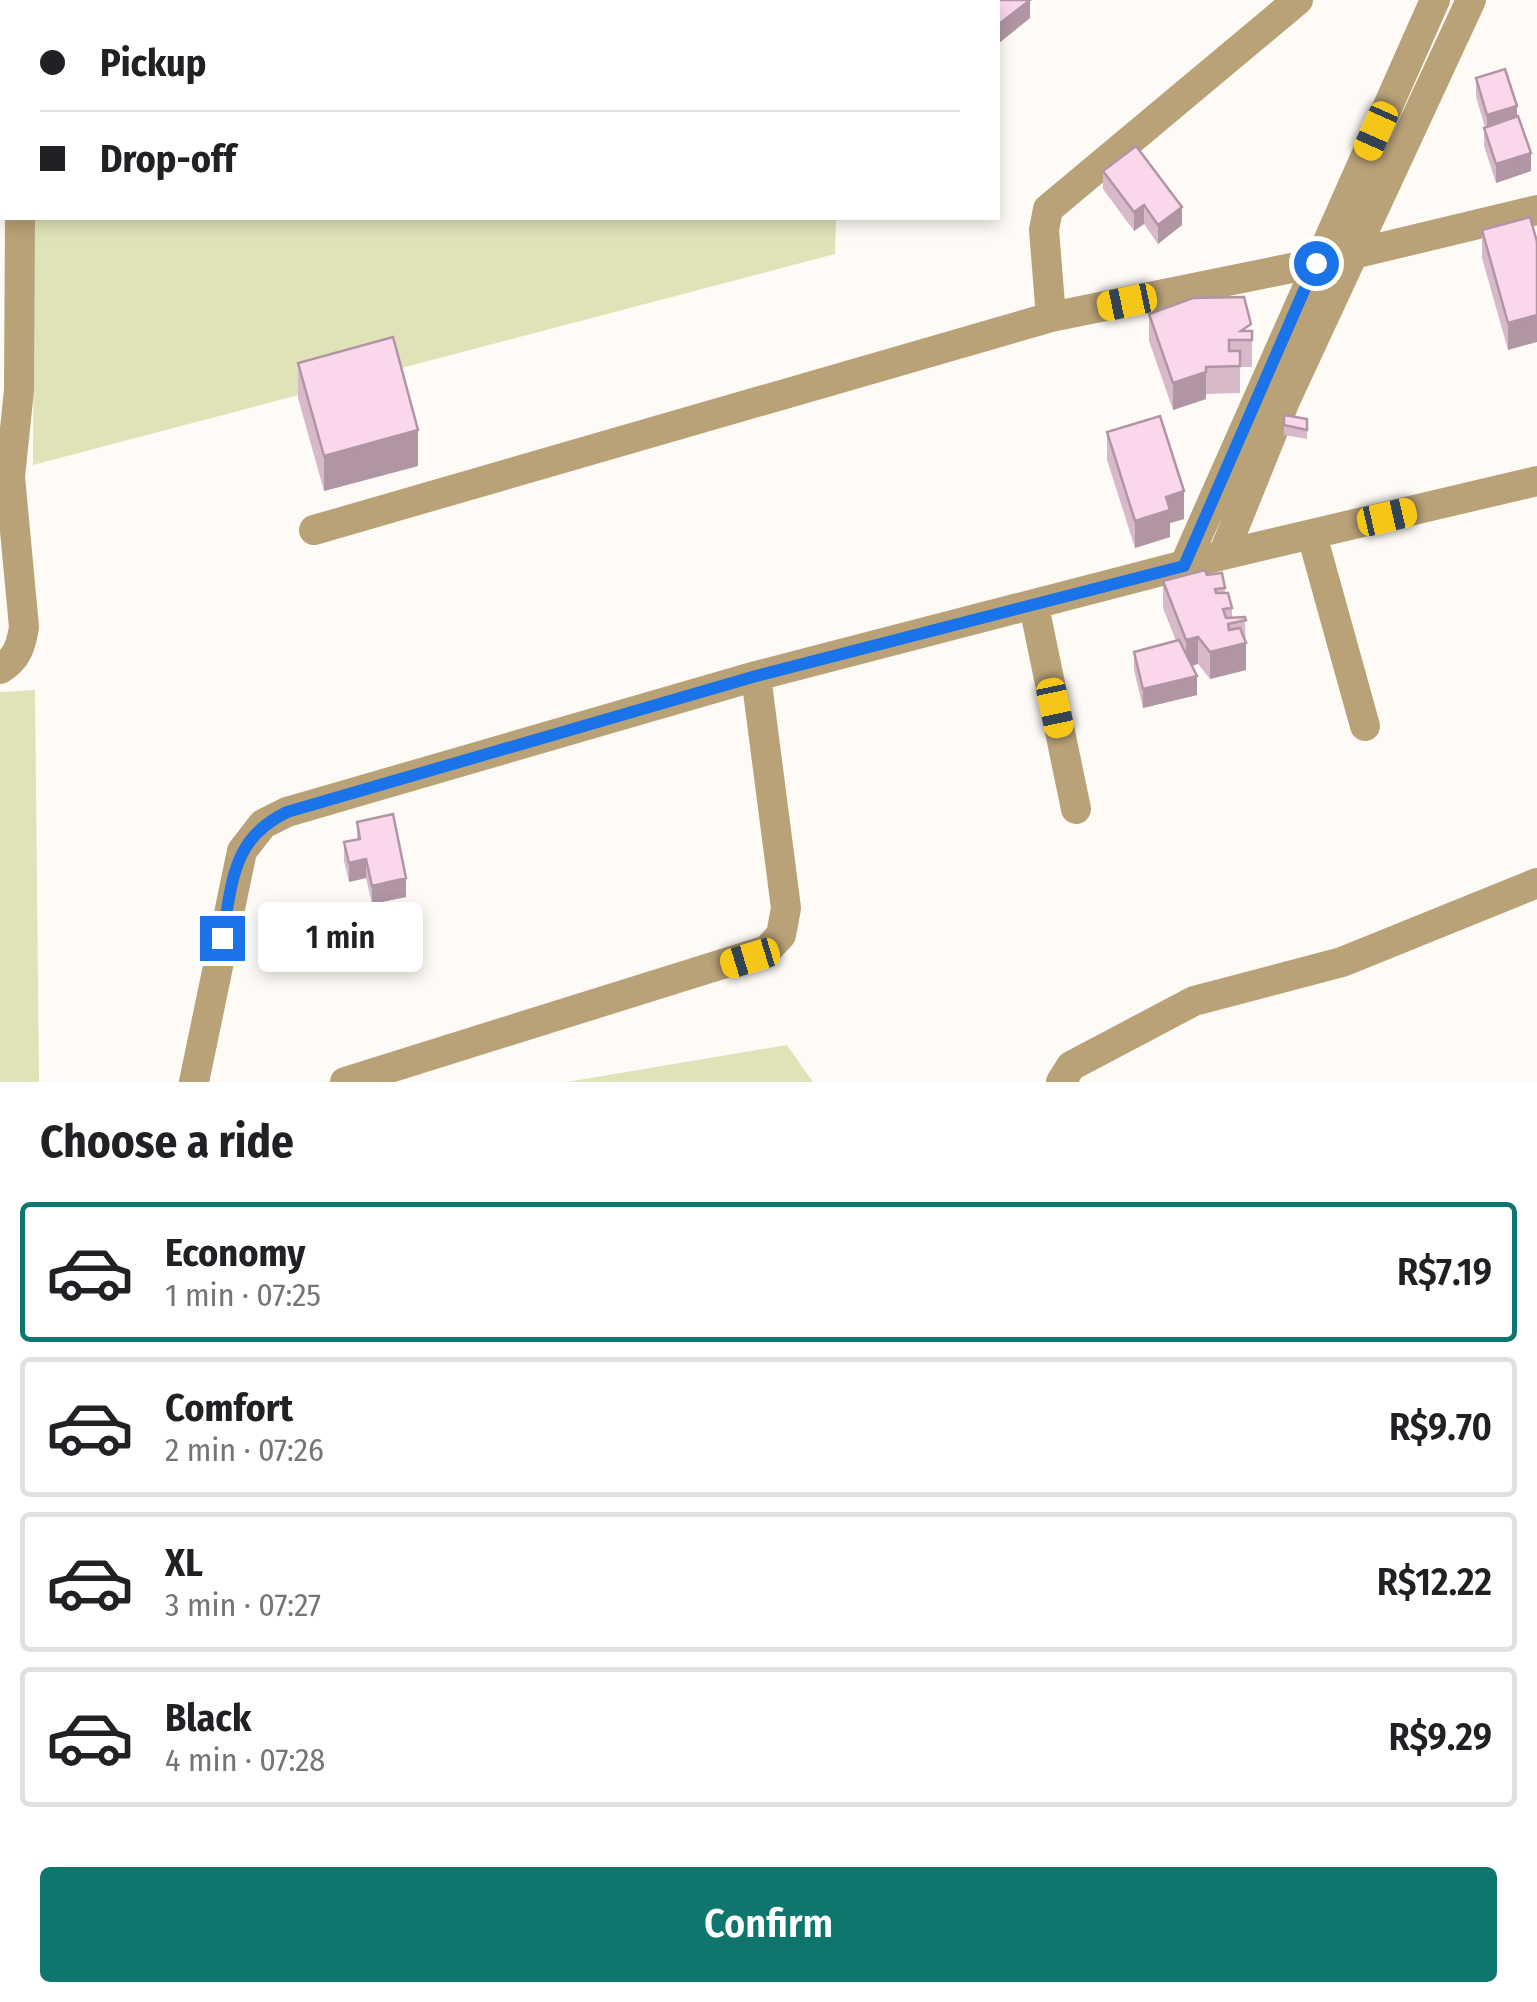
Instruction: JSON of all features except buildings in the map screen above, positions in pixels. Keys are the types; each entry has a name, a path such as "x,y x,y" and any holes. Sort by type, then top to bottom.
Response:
{"street":[{"path":"1051,317 1044,230 1048,209 1298,0"},
{"path":"1184,566 1435,0"},
{"path":"1222,556 1285,402 1470,0"},
{"path":"314,530 1051,317 1316,263 1537,210"},
{"path":"0,669 11,663 21,646 24,627 5,477 19,390 10,280 20,220"},
{"path":"194,1082 234,874 250,834 287,812 756,676 1222,556 1537,481"},
{"path":"1312,535 1365,726"},
{"path":"1034,606 1076,809"},
{"path":"345,1082 768,950 781,935 786,908 756,676"},
{"path":"1061,1082 1071,1066 1194,1001 1342,962 1537,883"}],"green space":[{"path":"34,220 836,220 835,254 33,465"},
{"path":"35,690 39,1082 0,1082 0,692"},
{"path":"787,1045 813,1082 567,1082"}],"route":[{"path":"222,938 234,874 250,834 287,812 756,676 1184,566 1316,263"}]}
